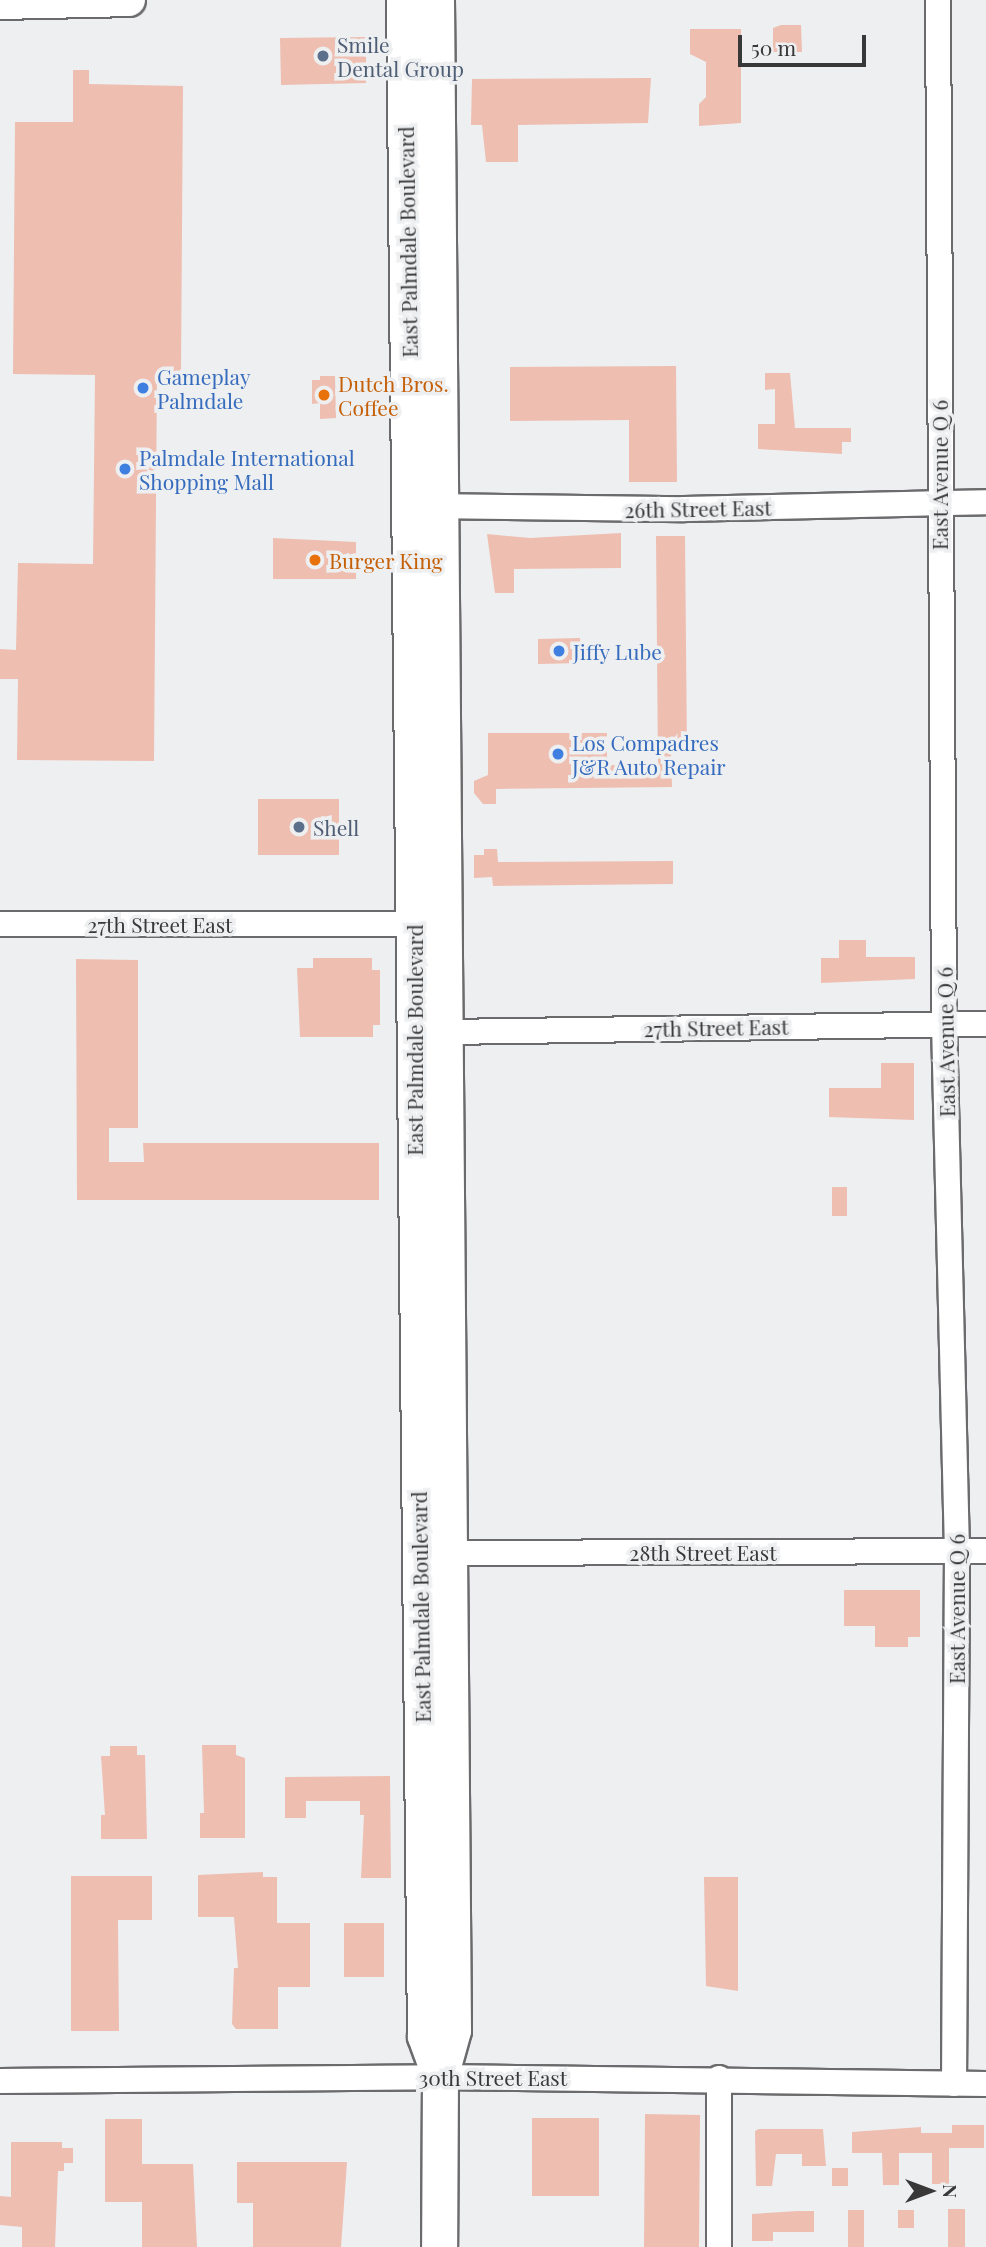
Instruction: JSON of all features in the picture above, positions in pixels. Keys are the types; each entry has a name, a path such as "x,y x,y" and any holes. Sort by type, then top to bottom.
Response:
{"highway":[{"name":"East Palmdale Boulevard","path":"404,0 426,506"},
{"name":"East Palmdale Boulevard","path":"436,0 426,506 430,924 425,2036 440,2077"},
{"name":"East Palmdale Boulevard","path":"430,924 446,1032 450,1553 453,2030 440,2077 439,2247"}],"main road":[{"path":"0,3 129,0"}],"street":[{"name":"East Avenue Q 6","path":"938,0 944,1023 957,1551 954,2084"},
{"name":"26th Street East","path":"426,506 618,509 986,502"},
{"name":"27th Street East","path":"0,924 430,924"},
{"name":"27th Street East","path":"446,1032 986,1024"},
{"name":"28th Street East","path":"450,1553 986,1551"},
{"name":"30th Street East","path":"0,2081 440,2077 719,2078 986,2084"},
{"path":"719,2078 719,2247"}],"building":[{"path":"781,25 801,25 802,52 773,52 773,28"},
{"path":"690,29 741,29 741,123 699,126 699,104 706,97 706,62 690,54"},
{"name":"Smile Dental Group","path":"366,37 366,83 281,85 280,38"},
{"name":"Palmdale International Shopping Mall","path":"73,70 89,70 89,84 183,86 181,374 157,373 154,761 17,760 18,679 0,679 0,649 16,650 18,563 93,564 95,375 13,374 15,122 73,122"},
{"path":"651,78 648,123 518,125 518,162 486,162 482,125 471,125 472,79"},
{"path":"676,366 677,482 629,482 629,420 510,421 510,367"},
{"path":"765,373 790,373 795,428 851,428 851,442 842,442 842,454 758,449 758,424 775,424 775,389 765,390"},
{"name":"Dutch Bros. Coffee","path":"320,376 335,376 336,418 320,419 320,403 312,404 312,380 320,380"},
{"path":"621,533 621,568 514,569 514,593 495,593 487,534 530,538"},
{"path":"656,536 685,536 687,753 671,753 672,787 496,789 496,804 483,804 474,793 474,781 488,775 488,733 607,733 607,765 658,765"},
{"name":"Burger King","path":"273,538 356,542 356,579 273,579"},
{"name":"Jiffy Lube","path":"580,638 581,663 538,664 538,639"},
{"name":"Shell","path":"258,799 339,799 339,855 258,855"},
{"path":"484,849 497,849 498,862 673,861 673,884 493,886 492,877 474,878 474,855 484,855"},
{"path":"839,940 866,940 866,957 915,957 915,979 821,983 821,958 839,958"},
{"path":"313,958 372,958 372,970 380,970 380,1025 373,1025 373,1037 300,1037 297,968 313,968"},
{"path":"76,959 138,960 138,1128 109,1128 109,1162 144,1162 143,1143 379,1143 379,1200 77,1200"},
{"path":"881,1063 914,1063 914,1120 829,1117 829,1088 881,1088"},
{"path":"832,1187 847,1187 847,1216 832,1216"},
{"path":"844,1590 920,1590 920,1637 908,1637 908,1647 875,1647 875,1626 844,1626"},
{"path":"202,1745 236,1745 236,1755 245,1758 245,1838 200,1838 200,1813 204,1813"},
{"path":"110,1746 137,1746 137,1755 145,1755 147,1839 101,1839 101,1815 105,1815 101,1756 110,1756"},
{"path":"390,1776 391,1878 361,1878 364,1815 360,1815 360,1801 306,1801 306,1818 285,1818 285,1777"},
{"path":"263,1872 263,1877 277,1877 277,1923 310,1923 310,1987 278,1987 278,2029 236,2029 232,2024 234,1968 238,1968 234,1917 198,1917 198,1875"},
{"path":"71,1876 152,1876 152,1920 118,1920 119,2031 71,2031"},
{"path":"704,1877 738,1877 738,1991 706,1986"},
{"path":"344,1923 384,1923 384,1977 344,1977"},
{"path":"645,2114 700,2115 699,2247 644,2247"},
{"path":"532,2118 599,2118 599,2196 532,2196"},
{"path":"105,2119 142,2119 142,2164 193,2164 197,2247 142,2247 142,2202 105,2202"},
{"path":"952,2125 984,2125 984,2148 949,2148 949,2184 932,2184 932,2153 899,2153 899,2185 883,2185 882,2153 852,2153 852,2132 921,2127 921,2133 952,2133"},
{"path":"823,2129 826,2166 802,2166 802,2154 776,2154 772,2186 756,2186 755,2131"},
{"path":"11,2142 62,2142 62,2148 73,2148 73,2163 64,2163 64,2171 58,2171 55,2247 22,2247 22,2227 0,2225 0,2196 11,2197"},
{"path":"237,2162 347,2162 341,2247 253,2247 253,2203 237,2203"},
{"path":"832,2168 848,2168 848,2186 832,2186"},
{"path":"948,2209 965,2209 965,2247 948,2247"},
{"path":"848,2210 864,2210 864,2247 848,2247"},
{"path":"898,2210 914,2210 914,2228 898,2228"},
{"path":"814,2211 814,2232 773,2232 773,2241 752,2241 752,2214"}],"place":[{"name":"Smile Dental Group","path":"323,56"},
{"name":"Gameplay Palmdale","path":"143,388"},
{"name":"Dutch Bros. Coffee","path":"324,395"},
{"name":"Palmdale International Shopping Mall","path":"125,469"},
{"name":"Burger King","path":"315,560"},
{"name":"Jiffy Lube","path":"559,651"},
{"name":"Los Compadres J&R Auto Repair","path":"558,754"},
{"name":"Shell","path":"299,827"}]}
